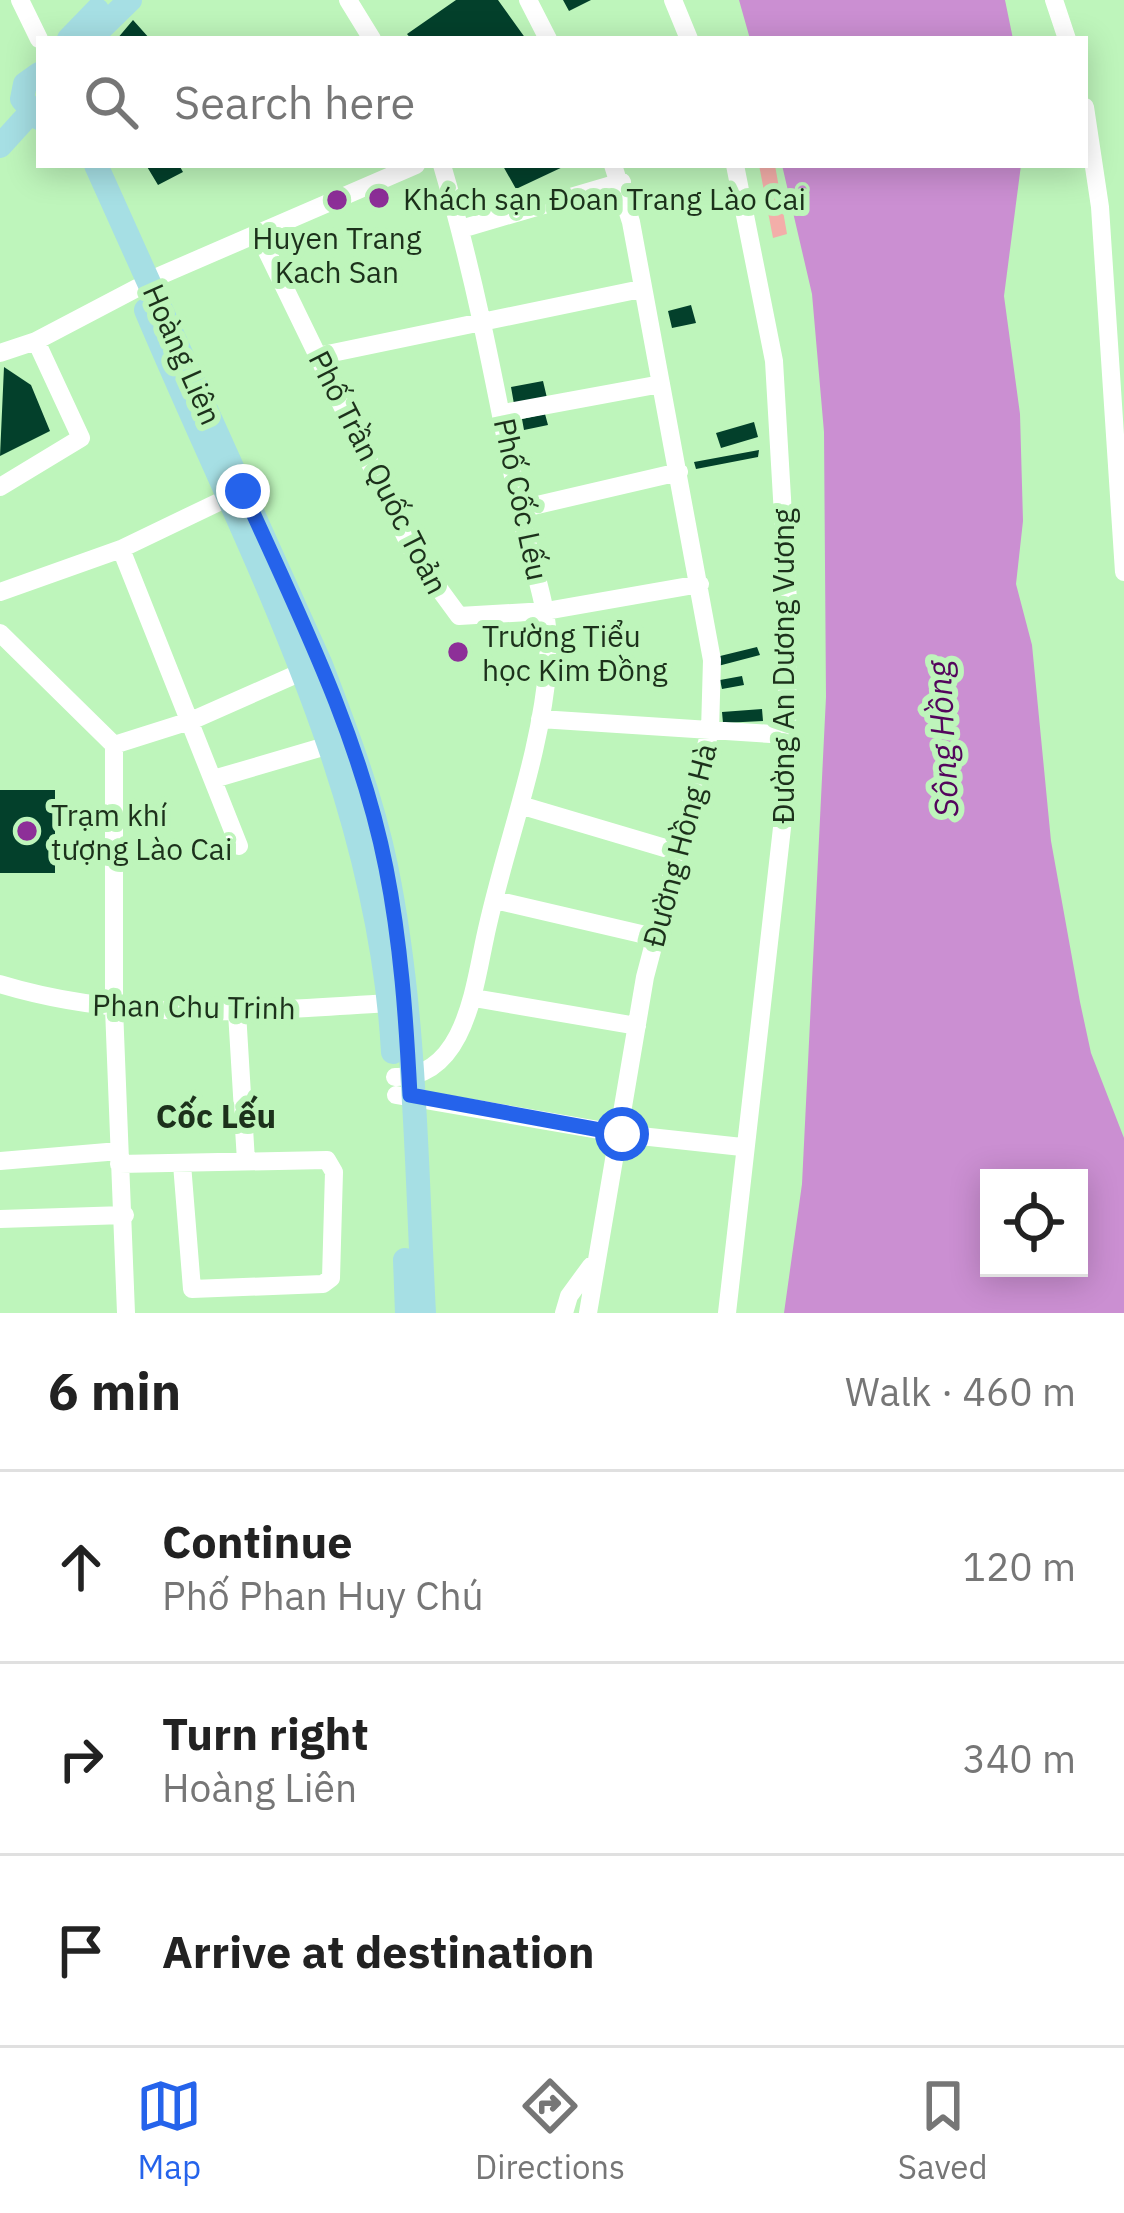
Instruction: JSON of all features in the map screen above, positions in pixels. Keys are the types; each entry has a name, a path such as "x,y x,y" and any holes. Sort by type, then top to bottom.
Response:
{"main road":[{"path":"72,36 107,0"},
{"path":"93,36 130,0"},
{"path":"0,146 34,116 22,92 36,77"},
{"name":"Hoàng Liên","path":"85,168 144,284"},
{"name":"Hoàng Liên","path":"97,168 234,495 350,739 386,864 403,1086 407,1313"},
{"name":"Hoàng Liên","path":"313,668 369,868 399,1002"},
{"name":"Hoàng Liên","path":"403,1086 424,1313"}],"street":[{"path":"20,0 38,36"},
{"path":"348,0 370,36"},
{"path":"528,0 546,36"},
{"path":"673,0 684,36"},
{"path":"1054,0 1066,36"},
{"path":"1088,127 1100,207 1124,572"},
{"path":"0,353 36,341 144,284 409,168"},
{"name":"Phố Cốc Lếu","path":"403,1086 458,1041 473,998 540,719 549,661 546,611 520,509 504,413 443,168"},
{"name":"Đường An Dương Vương","path":"727,1313 742,1147 784,819 788,734 786,556 774,361 736,168"},
{"path":"461,229 618,173"},
{"name":"Đường Hồng Hà","path":"588,1313 654,937 710,731 712,660 618,173"},
{"name":"Phố Trần Quốc Toản","path":"259,235 415,556 442,599 470,619 700,584"},
{"path":"318,356 641,289"},
{"path":"0,488 81,438 36,341"},
{"path":"504,413 661,384"},
{"path":"520,509 679,472"},
{"path":"0,592 121,549 234,495"},
{"path":"121,549 217,778 239,846"},
{"path":"0,633 114,745 114,1008 126,1313"},
{"path":"114,745 193,720 313,668"},
{"path":"540,719 788,734"},
{"path":"217,778 333,745"},
{"path":"520,805 675,851"},
{"path":"495,900 654,937"},
{"name":"Phan Chu Trinh","path":"0,984 68,1005 114,1008 237,1012 399,1002"},
{"path":"473,998 637,1026"},
{"path":"237,1012 246,1161"},
{"path":"403,1086 622,1134 742,1147"},
{"path":"0,1161 119,1158 182,1164 331,1163 333,1270 327,1282 192,1289 182,1164"},
{"path":"0,1219 125,1215"},
{"path":"564,1313 569,1297 594,1262"}],"shaded area":[{"path":"760,168 776,168 787,234 773,238"}],"water":[{"path":"739,0 1005,0 1012,36 749,36"},
{"name":"Sông Hồng","path":"783,168 1021,168 1004,296 1020,414 1023,521 1016,584 1032,645 1051,841 1080,1002 1091,1053 1124,1138 1124,1313 784,1313 802,1184 826,697 824,432 812,294"}],"building":[{"path":"456,0 498,0 524,36 409,36"},
{"path":"563,0 591,0 569,11"},
{"path":"133,20 147,36 120,36"},
{"path":"148,168 181,168 183,172 158,185"},
{"path":"504,168 561,168 516,189"},
{"path":"691,305 696,323 672,328 668,311"},
{"path":"4,367 31,385 50,431 0,456"},
{"path":"543,381 547,398 514,404 511,387"},
{"path":"545,414 548,425 524,430 522,419"},
{"path":"754,422 758,437 721,448 716,433"},
{"path":"759,450 758,457 696,469 694,462"},
{"path":"757,647 760,655 718,666 716,657"},
{"path":"742,676 744,685 722,689 720,680"},
{"path":"762,709 763,721 723,723 722,712"},
{"name":"Trạm khí tượng Lào Cai","path":"0,790 55,790 55,873 0,873"}],"place":[{"name":"Khách sạn Đoan Trang Lào Cai","path":"379,198"},
{"name":"Huyen Trang Kach San","path":"337,200"},
{"name":"Trường Tiểu học Kim Đồng","path":"458,652"},
{"name":"Trạm khí tượng Lào Cai","path":"27,831"}],"district":[{"name":"Cốc Lếu","path":"216,1115"}],"route":[{"path":"243,491 350,739 386,864 408,1001 410,1095 622,1134"}]}
